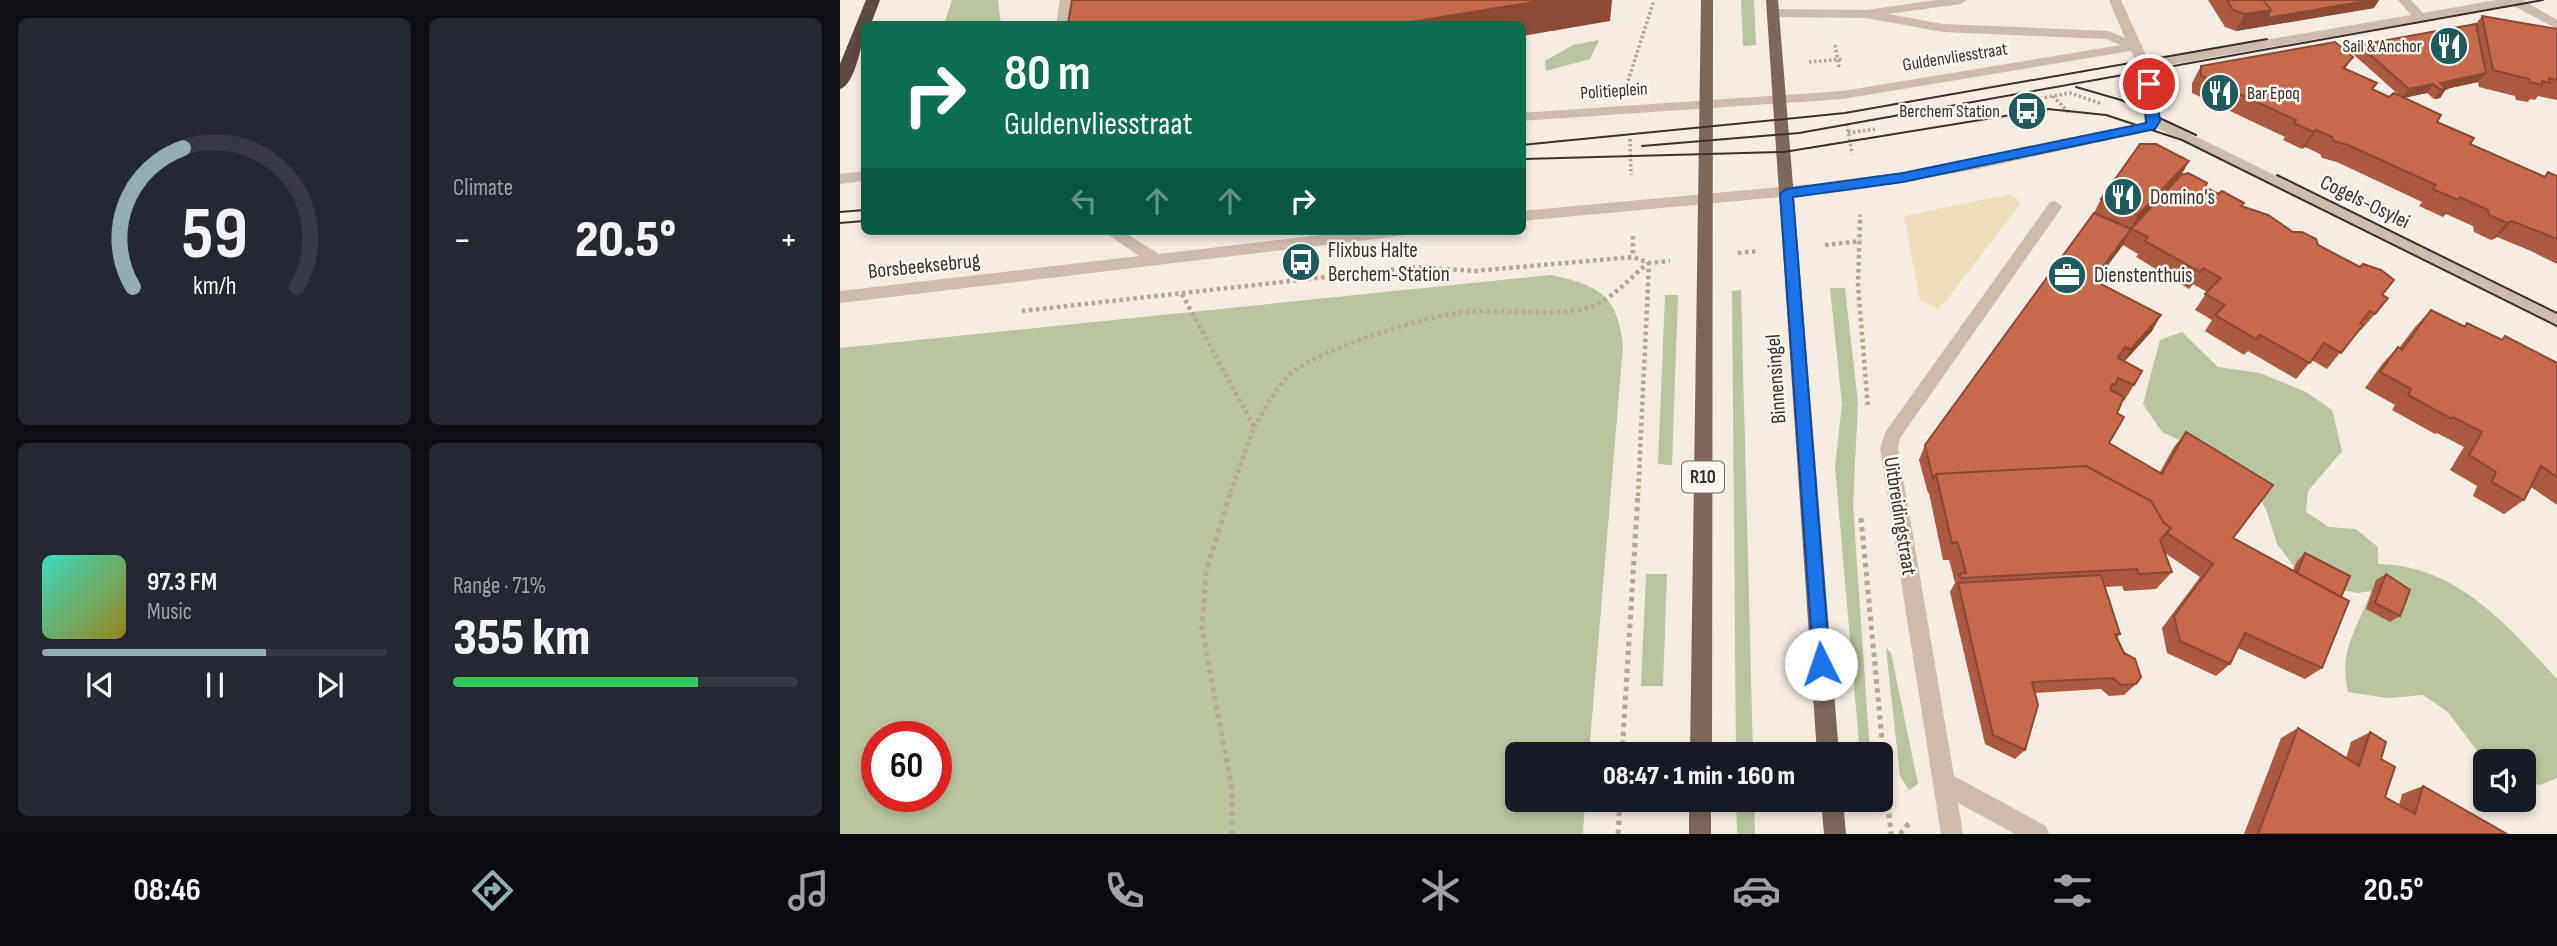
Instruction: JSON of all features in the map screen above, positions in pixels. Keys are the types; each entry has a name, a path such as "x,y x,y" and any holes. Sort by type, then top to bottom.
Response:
{"highway":[{"path":"865,21 873,0"},
{"path":"840,83 861,30"}],"main road":[{"name":"R10","path":"1700,742 1707,0"},
{"name":"Binnensingel","path":"1772,7 1827,742"},
{"path":"1700,812 1700,834"},
{"path":"1833,812 1835,834"}],"street":[{"path":"1062,21 1066,0"},
{"path":"1866,14 1885,0"},
{"path":"1866,14 1961,0"},
{"path":"1526,216 1786,194 1856,185 1978,163 2144,128 2154,121 2149,84 2115,0"},
{"path":"2404,0 2420,17"},
{"path":"2143,65 2516,0 2557,25"},
{"path":"1772,7 1866,14 1943,28 2108,35 2135,47"},
{"name":"Guldenvliesstraat","path":"1779,100 1843,95 2135,47"},
{"name":"Politieplein","path":"1526,117 1779,100"},
{"name":"Cogels-Osylei","path":"2154,121 2557,320"},
{"path":"840,179 861,176"},
{"name":"Uitbreidingstraat","path":"1952,834 1889,448 1892,436 2055,206"},
{"path":"1117,235 1157,260 1366,235"},
{"name":"Borsbeeksebrug","path":"840,297 1157,260"},
{"path":"1944,783 2038,834"}],"path":[{"path":"1633,257 1628,79 1654,0"},
{"path":"1837,60 1843,59"},
{"path":"2025,101 2070,93"},
{"path":"1843,95 1856,185"},
{"path":"2053,96 2072,116"},
{"path":"1848,133 1877,128"},
{"path":"1018,312 1416,267 1474,271 1633,257 1648,263"},
{"path":"1233,834 1232,790 1202,629 1206,572 1240,459 1254,427 1287,378 1295,370 1320,357 1412,322 1465,312 1584,309 1607,298 1648,263"},
{"path":"1623,742 1648,327 1648,263"},
{"path":"1182,294 1254,427"},
{"path":"1618,834 1619,812"}],"green space":[{"path":"952,0 998,0 1001,21 945,21"},
{"path":"1741,0 1754,0 1756,45 1743,46"},
{"path":"1599,40 1590,59 1546,71 1545,61 1573,45"},
{"path":"1551,275 1593,288 1610,304 1616,315 1623,346 1590,742 1505,742 1505,812 1584,812 1583,834 840,834 840,348"},
{"path":"1830,288 1845,288 1858,403 1853,505 1869,742 1859,742 1835,467 1842,404"},
{"path":"1741,290 1753,742 1736,742 1732,291"},
{"path":"1665,295 1678,295 1672,465 1658,464"},
{"path":"2182,332 2218,367 2260,373 2306,392 2332,410 2342,451 2308,491 2306,512 2329,527 2356,529 2378,547 2378,564 2406,567 2432,575 2456,587 2499,619 2519,638 2557,679 2557,778 2536,784 2536,749 2476,749 2448,712 2423,695 2387,698 2348,692 2347,651 2371,591 2358,593 2325,587 2299,573 2277,544 2267,512 2252,482 2195,447 2162,432 2143,404 2160,340"},
{"path":"1646,574 1667,574 1663,686 1641,686"},
{"path":"1886,648 1891,653 1918,784 1909,790 1900,776"},
{"path":"1736,812 1754,812 1755,834 1737,834"}],"sand":[{"path":"2011,194 2021,203 1945,302 1938,309 1920,300 1904,216"}],"building":[{"path":"1072,0 1546,0 1416,21 1068,21"},
{"path":"2227,0 2263,0 2271,10 2244,14 2233,10"},
{"path":"2263,0 2372,0 2267,18 2271,10"},
{"path":"2482,16 2557,29 2557,80 2549,78 2550,83 2542,81 2542,85 2493,70"},
{"path":"2476,24 2486,73 2440,83 2446,89 2441,90 2433,84 2409,89 2359,45"},
{"path":"2335,42 2353,57 2343,68 2377,83 2372,89 2389,97 2394,93 2441,115 2437,122 2474,138 2470,144 2545,177 2548,172 2557,176 2557,239 2489,215 2488,210 2460,197 2458,200 2433,189 2436,185 2348,145 2333,141 2332,137 2316,130 2313,132 2294,123 2296,120 2201,76 2201,66"},
{"path":"2140,144 2156,144 2189,161 2138,215 2101,199"},
{"path":"2188,173 2207,183 2205,187 2218,194 2222,191 2244,203 2241,206 2268,215 2293,232 2302,232 2316,239 2318,245 2360,267 2363,264 2381,270 2394,280 2382,295 2388,298 2375,314 2370,311 2360,323 2363,325 2341,353 2324,343 2310,363 2260,335 2256,339 2215,315 2225,305 2205,294 2221,278 2203,268 2200,272 2145,241 2148,237 2131,229 2181,175"},
{"path":"2094,213 2131,229 2093,280 2161,315 2131,349 2125,347 2118,358 2142,371 2134,385 2118,378 2115,385 2112,384 2110,390 2124,397 2117,413 2124,417 2109,443 2162,474 2186,432 2273,485 2233,538 2349,601 2322,668 2245,633 2230,664 2180,641 2174,616 2213,564 2167,533 2171,528 2164,523 2151,501 2086,466 1936,474 1933,479 1925,445"},
{"path":"2431,310 2465,327 2467,323 2502,340 2505,336 2557,363 2557,477 2541,466 2524,500 2492,482 2496,472 2469,455 2482,432 2408,395 2411,389 2380,372 2398,347 2402,350"},
{"path":"2086,466 2151,501 2164,523 2171,528 2160,540 2172,572 2139,574 2137,569 1961,578 1959,574 1966,573 1957,542 1952,543 1936,474"},
{"path":"2305,553 2350,576 2341,597 2297,573"},
{"path":"2386,574 2410,590 2400,616 2375,603"},
{"path":"2101,575 2120,634 2115,634 2124,653 2135,659 2141,677 2136,684 2121,685 2113,678 2032,682 2038,705 2025,750 1993,735 1958,583"},
{"path":"2298,728 2359,766 2370,732 2386,742 2381,759 2395,767 2385,797 2415,814 2423,786 2507,834 2258,834"}],"tram line":[{"path":"1642,146 1799,133 2543,0"},
{"path":"1526,145 1845,113 2267,39"},
{"path":"2076,87 2121,100 2196,135"},
{"path":"1526,159 1784,152 2048,109 2106,115 2182,140 2557,326"},
{"path":"2277,175 2557,313"},
{"path":"840,212 861,210"},
{"path":"840,223 861,221"}],"place":[{"name":"Sail & Anchor","path":"2449,46"},
{"name":"Bar Epoq","path":"2220,93"},
{"name":"Berchem Station","path":"2027,111"},
{"name":"Domino's","path":"2123,197"},
{"name":"Flixbus Halte Berchem-Station","path":"1301,262"},
{"name":"Dienstenthuis","path":"2067,275"}],"route":[{"path":"1821,664 1786,194 1903,178 2150,126 2154,121 2149,84"}]}
